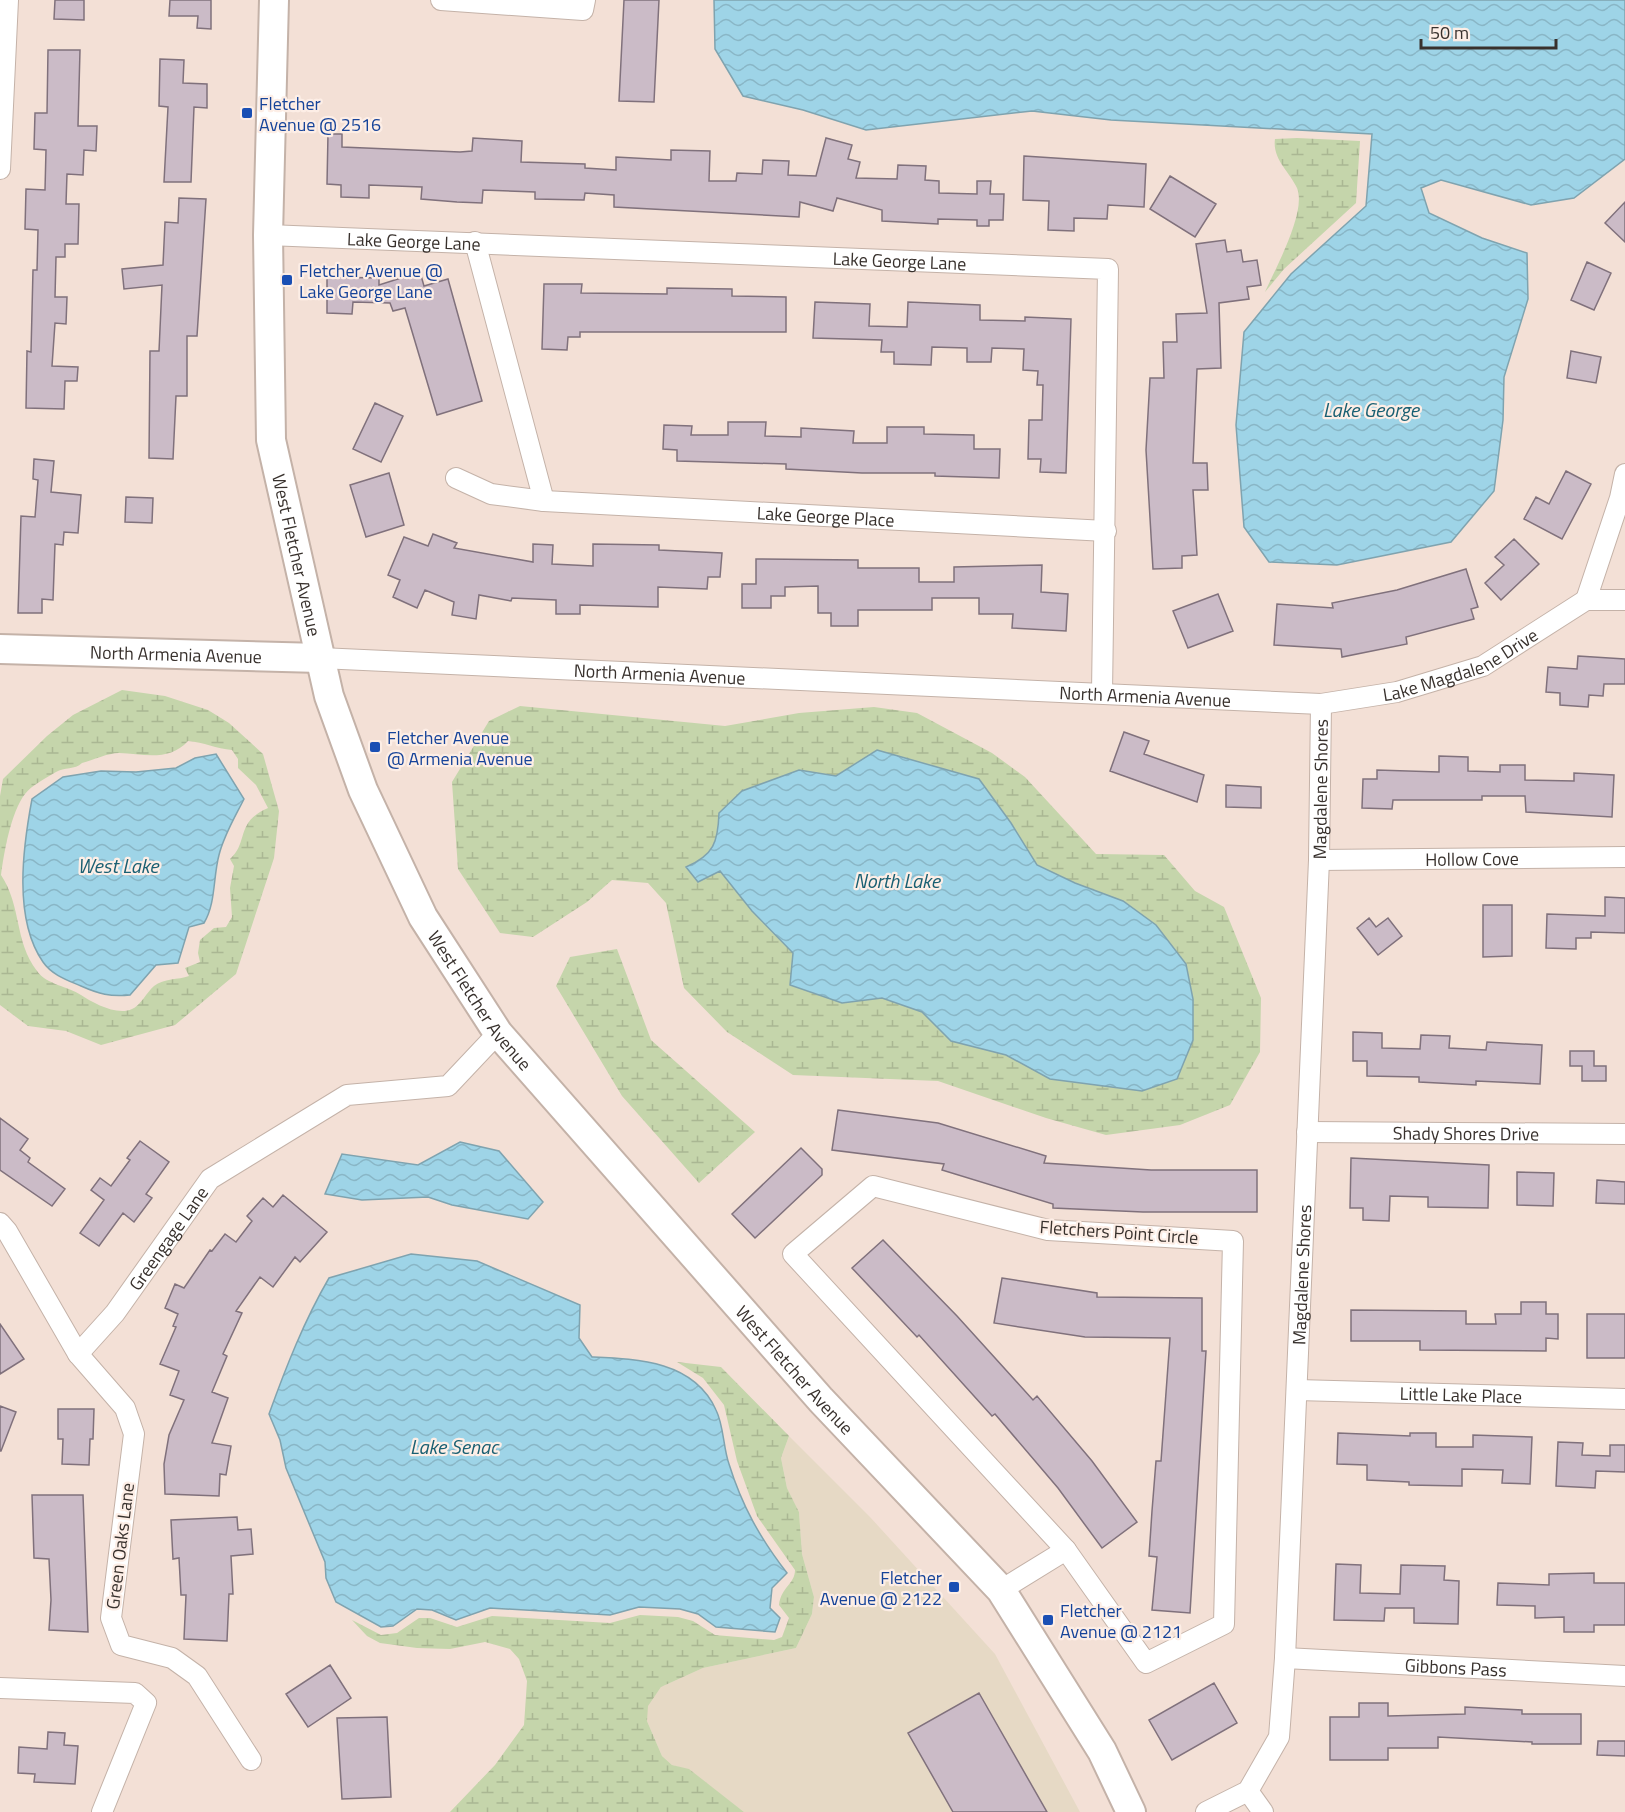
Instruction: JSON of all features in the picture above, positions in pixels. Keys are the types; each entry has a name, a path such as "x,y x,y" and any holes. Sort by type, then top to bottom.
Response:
{"main road":[{"name":"West Fletcher Avenue","path":"274,0 267,235 271,440 329,696 363,790 423,916 498,1033 821,1400 1001,1590 1102,1751 1131,1812"},
{"name":"North Armenia Avenue","path":"0,649 320,658"}],"street":[{"path":"0,169 8,0"},
{"path":"441,0 583,10 585,0"},
{"name":"Lake George Lane","path":"267,235 1108,269 1102,693"},
{"path":"476,242 544,501"},
{"path":"1625,474 1620,498 1586,600 1625,600"},
{"name":"Lake George Place","path":"456,478 491,495 544,501 1106,531"},
{"name":"Lake Magdalene Drive","path":"1321,704 1396,692 1483,666 1586,600"},
{"name":"North Armenia Avenue","path":"320,658 1321,704"},
{"name":"Magdalene Shores","path":"1248,1791 1279,1737 1285,1658 1319,860 1321,704"},
{"name":"Hollow Cove","path":"1319,860 1625,857"},
{"name":"Greengage Lane","path":"78,1354 116,1313 210,1179 347,1095 448,1086 498,1033"},
{"name":"Shady Shores Drive","path":"1307,1132 1625,1134"},
{"name":"Fletchers Point Circle","path":"873,1186 1048,1230 1233,1240 1224,1624 1146,1663 1066,1550 793,1254 873,1186"},
{"path":"0,1223 78,1354"},
{"name":"Green Oaks Lane","path":"78,1354 125,1408 134,1434 111,1618 121,1645 172,1658 197,1676 251,1760"},
{"name":"Little Lake Place","path":"1297,1390 1625,1399"},
{"path":"1001,1590 1066,1550"},
{"name":"Gibbons Pass","path":"1285,1658 1625,1676"},
{"path":"0,1688 135,1693 146,1703 102,1812"},
{"path":"1206,1812 1248,1791 1263,1812"}],"shaded area":[{"path":"789,1436 870,1517 995,1654 1080,1812 744,1812 689,1770 672,1765 662,1756 647,1721 647,1706 661,1687 703,1668 796,1648 812,1614 814,1597 802,1554 799,1512 787,1488 781,1458"}],"green space":[{"path":"1275,139 1360,141 1356,203 1284,269 1265,292 1289,240 1298,211 1299,198 1294,182 1276,153"},
{"path":"122,690 165,696 208,710 229,723 263,754 279,811 274,858 236,974 175,1025 101,1045 66,1031 28,1026 0,1005 0,796 3,779 47,736 73,715","holes":["188,741 232,750 238,759 238,768 256,785 268,808 251,819 236,853 230,859 234,866 230,888 232,917 226,927 214,928 200,940 198,953 200,962 185,968 189,976 158,983 132,1009 119,1011 105,1008 41,976 30,960 8,887 1,875 12,821 25,794 59,770 76,767 115,753 164,754 181,748"]},
{"path":"520,706 725,726 799,713 874,707 917,713 992,753 1025,777 1096,854 1164,855 1195,891 1224,907 1261,998 1260,1052 1230,1105 1180,1125 1106,1135 1046,1118 938,1081 793,1075 727,1032 684,988 666,903 648,883 612,880 587,902 533,937 500,933 458,869 452,782 489,721"},
{"path":"617,949 651,1040 755,1132 699,1183 622,1096 556,986 570,957"},
{"path":"677,1362 721,1367 789,1436 781,1458 787,1488 799,1512 802,1554 814,1597 812,1614 796,1648 703,1668 661,1687 648,1706 647,1721 662,1756 672,1765 689,1769 744,1812 450,1812 495,1765 524,1725 527,1681 519,1659 510,1649 485,1642 450,1649 417,1648 380,1643 367,1636 352,1620 381,1635 397,1633 419,1618 430,1618 457,1627 492,1616 610,1623 640,1615 678,1617 693,1621 715,1635 774,1640 782,1637 789,1618 779,1605 780,1599 793,1579 795,1570 757,1516 737,1461 724,1405 703,1378"}],"water":[{"name":"Lake George","path":"714,0 1625,0 1625,159 1574,198 1531,205 1441,180 1421,188 1429,213 1482,238 1527,253 1528,299 1504,377 1503,420 1494,491 1451,542 1337,565 1269,562 1244,527 1236,425 1244,332 1291,274 1366,206 1372,134 1111,120 1032,111 866,130 803,110 743,96 715,49"},
{"name":"North Lake","path":"877,750 979,779 1011,823 1037,865 1075,883 1123,901 1156,925 1186,964 1193,999 1193,1040 1177,1079 1142,1091 1050,1079 1006,1055 951,1041 922,1012 882,998 842,1003 790,985 793,953 752,911 720,871 698,882 686,867 703,858 713,846 716,840 719,813 742,791 799,770 836,776"},
{"name":"West Lake","path":"216,754 244,799 221,848 208,915 204,923 189,927 178,963 156,965 130,995 123,996 93,991 55,974 43,962 34,945 27,925 24,904 24,860 32,799 63,777 101,771 136,772 176,768 195,758"},
{"path":"460,1142 499,1151 543,1202 528,1219 452,1205 428,1197 362,1200 325,1194 342,1154 418,1165"},
{"name":"Lake Senac","path":"411,1254 477,1261 580,1305 579,1338 592,1357 628,1359 663,1366 694,1381 706,1394 719,1416 729,1464 746,1508 768,1547 787,1573 772,1588 770,1608 780,1618 775,1632 716,1627 698,1614 680,1609 639,1607 610,1615 490,1608 456,1620 432,1610 417,1609 393,1626 381,1627 336,1602 326,1578 325,1562 286,1468 280,1440 269,1414 296,1344 329,1278"}],"building":[{"path":"55,0 84,0 84,20 54,19"},
{"path":"170,0 211,0 211,29 197,28 198,16 169,16"},
{"path":"624,0 659,0 654,102 619,101"},
{"path":"48,50 80,50 78,126 97,126 96,151 84,150 83,175 67,174 66,204 79,204 78,244 65,244 65,257 56,257 55,297 67,297 66,324 55,323 52,366 78,367 77,381 65,381 64,409 26,408 27,351 31,352 33,270 37,270 38,230 25,229 26,189 45,190 46,150 34,149 35,113 47,113"},
{"path":"160,59 184,60 183,83 207,84 207,108 194,107 191,182 164,182 168,107 159,106"},
{"path":"328,134 342,134 342,147 460,152 472,151 473,138 522,141 521,162 585,164 585,168 616,170 616,157 671,160 671,150 710,151 709,181 736,181 737,173 762,174 763,160 789,161 788,175 816,176 826,138 852,145 848,159 860,162 856,178 897,179 898,165 926,166 925,180 939,181 939,193 977,194 977,181 991,181 990,194 1004,194 1003,220 989,220 989,226 977,226 977,220 938,219 938,224 882,221 882,210 837,198 833,211 800,202 799,217 614,207 614,195 585,193 584,200 535,199 535,192 483,190 482,203 421,199 422,187 369,185 369,198 341,197 341,185 327,184"},
{"path":"1024,156 1146,164 1144,207 1108,205 1107,219 1074,218 1074,231 1048,230 1049,201 1023,200"},
{"path":"1170,176 1216,204 1195,237 1150,209"},
{"path":"179,198 206,199 197,336 187,336 187,396 176,396 173,459 149,458 150,351 159,351 162,285 124,289 122,269 163,265 165,222 178,223"},
{"path":"1625,202 1625,242 1605,223"},
{"path":"1225,240 1227,252 1241,250 1243,262 1257,260 1261,285 1247,287 1249,299 1219,303 1221,368 1197,369 1193,463 1207,463 1208,490 1193,490 1197,555 1182,556 1182,568 1153,569 1146,450 1150,378 1164,378 1163,342 1177,342 1176,314 1207,313 1196,244"},
{"path":"1587,262 1611,273 1594,310 1571,300"},
{"path":"420,272 424,286 448,279 482,401 437,415 405,308 393,311 390,303 353,302 352,314 327,313 327,277 379,278 379,285"},
{"path":"544,284 582,284 581,293 667,294 667,288 732,289 732,296 786,297 786,332 580,332 580,337 568,337 567,350 542,349"},
{"path":"815,302 870,304 869,326 907,327 908,302 980,305 980,320 1025,321 1025,317 1071,319 1066,473 1040,472 1041,459 1028,459 1029,420 1042,420 1043,385 1037,385 1038,371 1023,370 1024,349 992,348 991,362 967,362 967,348 932,347 931,365 894,364 894,352 881,352 882,340 813,338"},
{"path":"1571,351 1601,357 1596,383 1567,378"},
{"path":"375,403 403,416 381,462 353,449"},
{"path":"728,422 766,422 765,436 801,437 801,428 854,431 853,443 887,443 887,427 924,427 924,434 974,435 974,449 1000,449 999,478 935,476 935,473 862,473 786,469 786,464 677,461 677,450 663,449 664,425 692,426 691,435 728,435"},
{"path":"34,459 54,461 51,492 81,495 78,533 64,532 63,545 55,544 53,600 42,599 42,613 18,613 21,516 35,517 38,480 33,479"},
{"path":"1566,471 1591,484 1562,539 1524,519 1536,497 1549,504"},
{"path":"389,473 404,525 366,537 350,485"},
{"path":"126,497 153,498 152,523 125,522"},
{"path":"433,534 457,543 454,548 533,562 533,544 553,545 552,564 593,566 593,544 659,545 659,550 722,553 720,577 708,577 707,589 658,587 658,607 580,605 580,614 556,614 556,600 512,598 511,601 479,595 476,619 452,615 454,602 425,590 417,608 393,597 400,580 388,575 404,537 428,546"},
{"path":"1514,539 1539,564 1501,600 1485,583 1504,565 1495,557"},
{"path":"756,559 858,560 858,568 919,568 919,582 954,582 954,567 1042,565 1041,592 1068,594 1066,631 1012,628 1013,614 979,614 979,598 932,598 932,610 858,610 858,626 831,626 831,613 818,613 818,586 785,587 785,596 771,596 771,608 742,608 742,584 756,584"},
{"path":"1466,569 1478,607 1471,609 1474,619 1406,637 1407,644 1342,657 1341,649 1274,645 1277,604 1333,608 1332,603 1397,590"},
{"path":"1218,594 1233,631 1188,648 1173,611"},
{"path":"1578,656 1625,659 1625,684 1604,684 1603,696 1589,695 1588,707 1560,705 1560,693 1546,692 1548,667 1577,669"},
{"path":"1124,732 1149,741 1144,754 1204,775 1197,802 1110,771"},
{"path":"1439,756 1468,757 1468,771 1500,772 1500,765 1525,765 1525,780 1574,781 1574,773 1614,775 1612,817 1526,812 1525,796 1482,796 1482,800 1393,800 1392,809 1362,808 1363,779 1377,779 1377,770 1439,772"},
{"path":"1226,785 1261,787 1261,808 1226,807"},
{"path":"1605,897 1625,898 1625,933 1591,932 1591,938 1576,938 1576,949 1546,948 1547,914 1605,916"},
{"path":"1483,905 1512,905 1512,956 1483,957"},
{"path":"1369,918 1376,927 1388,918 1402,936 1378,955 1357,928"},
{"path":"1353,1032 1382,1033 1382,1048 1420,1049 1421,1035 1450,1036 1449,1048 1486,1050 1487,1042 1542,1045 1540,1084 1476,1081 1476,1085 1419,1082 1419,1077 1367,1076 1367,1061 1353,1061"},
{"path":"1570,1051 1594,1051 1594,1066 1606,1066 1606,1081 1582,1081 1582,1066 1570,1066"},
{"path":"838,1110 938,1123 1046,1156 1044,1163 1151,1170 1257,1170 1257,1212 1143,1212 1053,1208 1053,1204 942,1170 944,1164 832,1150"},
{"path":"0,1118 28,1139 20,1150 30,1158 28,1162 65,1189 52,1206 0,1170"},
{"path":"140,1141 169,1162 146,1194 152,1198 134,1222 123,1213 99,1246 80,1233 104,1200 91,1190 100,1178 111,1186 130,1160 127,1158"},
{"path":"801,1148 822,1169 822,1175 755,1238 732,1214"},
{"path":"1351,1158 1489,1165 1488,1208 1428,1207 1428,1197 1390,1196 1389,1221 1363,1220 1363,1208 1350,1208"},
{"path":"1517,1172 1554,1173 1553,1206 1517,1205"},
{"path":"1597,1180 1625,1182 1625,1204 1596,1203"},
{"path":"283,1195 327,1232 300,1262 295,1257 273,1287 260,1277 236,1311 242,1313 223,1354 227,1356 212,1392 228,1398 212,1443 231,1446 226,1475 220,1474 219,1496 165,1494 164,1464 169,1435 184,1400 170,1395 179,1371 160,1364 176,1327 173,1326 178,1314 165,1308 175,1284 184,1288 210,1250 212,1251 225,1234 236,1242 252,1221 247,1216 263,1198 273,1207"},
{"path":"883,1240 957,1316 1033,1400 1037,1396 1092,1461 1137,1522 1102,1548 1058,1488 995,1414 992,1416 919,1335 917,1337 852,1268"},
{"path":"1002,1278 1097,1293 1097,1297 1202,1298 1202,1351 1206,1351 1190,1613 1152,1610 1157,1557 1149,1556 1156,1461 1161,1461 1170,1338 1085,1337 994,1323"},
{"path":"1521,1302 1546,1302 1546,1314 1558,1314 1558,1339 1546,1338 1546,1351 1420,1350 1420,1341 1351,1341 1351,1310 1466,1311 1466,1324 1496,1324 1495,1314 1521,1314"},
{"path":"1587,1314 1625,1314 1625,1358 1587,1358"},
{"path":"0,1324 24,1359 0,1374"},
{"path":"0,1406 16,1412 1,1451 0,1451"},
{"path":"58,1409 94,1409 89,1465 62,1464 63,1439 58,1439"},
{"path":"1338,1433 1410,1436 1410,1433 1436,1433 1436,1447 1473,1447 1473,1435 1532,1437 1530,1484 1502,1483 1503,1470 1462,1469 1462,1486 1409,1485 1409,1482 1367,1480 1367,1465 1337,1464"},
{"path":"1558,1442 1583,1443 1582,1455 1610,1456 1610,1445 1625,1445 1625,1472 1596,1471 1595,1488 1556,1486"},
{"path":"32,1495 83,1495 88,1632 49,1630 51,1600 49,1559 34,1558"},
{"path":"237,1517 238,1530 251,1529 253,1554 231,1556 233,1594 229,1594 227,1641 184,1639 186,1595 181,1595 179,1558 173,1559 171,1520"},
{"path":"1336,1564 1361,1565 1360,1593 1400,1594 1401,1565 1445,1566 1444,1580 1459,1581 1458,1624 1414,1623 1414,1608 1385,1608 1384,1621 1334,1620"},
{"path":"1594,1573 1594,1583 1625,1583 1625,1625 1594,1625 1594,1632 1564,1632 1564,1617 1535,1618 1535,1606 1497,1605 1498,1583 1549,1585 1549,1574"},
{"path":"330,1665 351,1698 308,1727 286,1694"},
{"path":"1214,1683 1237,1723 1172,1760 1149,1720"},
{"path":"979,1693 1047,1812 953,1812 908,1733"},
{"path":"1359,1703 1388,1703 1388,1716 1465,1714 1465,1707 1522,1710 1522,1714 1581,1714 1581,1744 1532,1744 1532,1742 1438,1737 1438,1748 1388,1748 1388,1760 1330,1760 1330,1717 1359,1717"},
{"path":"387,1717 391,1797 342,1799 337,1718"},
{"path":"48,1732 65,1733 64,1745 78,1746 75,1784 34,1782 35,1774 18,1773 19,1747 47,1749"},
{"path":"1598,1741 1625,1741 1625,1756 1597,1755"}],"place":[{"name":"Fletcher Avenue @ 2516","path":"247,113"},
{"name":"Fletcher Avenue @ Lake George Lane","path":"287,280"},
{"name":"Fletcher Avenue @ Armenia Avenue","path":"375,747"},
{"name":"Fletcher Avenue @ 2122","path":"954,1587"},
{"name":"Fletcher Avenue @ 2121","path":"1048,1620"}]}
